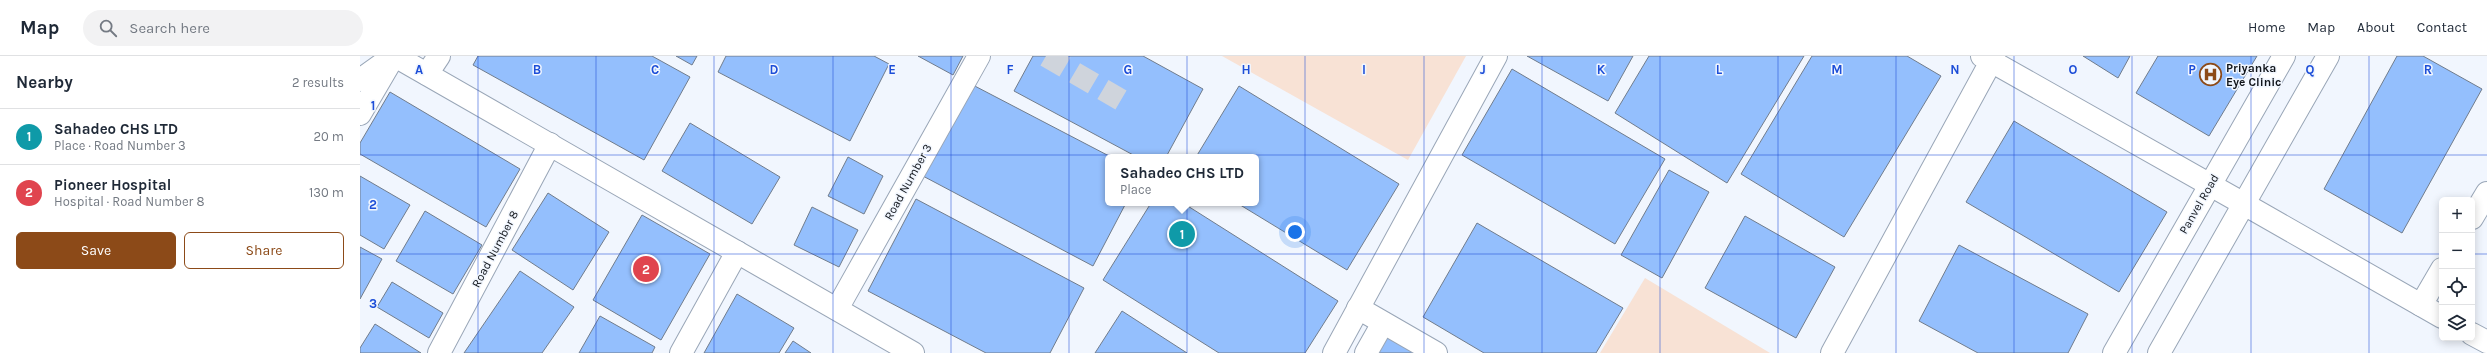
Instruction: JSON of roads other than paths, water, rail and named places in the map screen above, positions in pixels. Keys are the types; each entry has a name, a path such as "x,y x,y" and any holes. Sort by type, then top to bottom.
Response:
{"street":[{"path":"360,114 394,56"},
{"path":"360,80 394,56 433,65 550,144 837,309 900,350"},
{"name":"Road Number 3","path":"837,309 979,56"},
{"path":"1334,353 1496,56"},
{"name":"Panvel Road","path":"2114,353 2284,56"},
{"path":"2159,353 2328,56"},
{"path":"1832,353 1989,58 2439,315"},
{"name":"Road Number 8","path":"440,353 550,144"},
{"path":"2475,213 2487,193"},
{"path":"681,353 737,252"},
{"path":"2421,305 2439,274"},
{"path":"1358,308 1436,353"},
{"path":"1366,353 1383,323"},
{"path":"2475,336 2487,342"}],"tunnel":[{"path":"1046,56 1121,100"}],"place":[{"name":"Priyanka Eye Clinic","path":"2211,75"},
{"name":"Sahadeo CHS LTD","path":"1182,234"},
{"name":"Pioneer Hospital","path":"646,269"}]}
